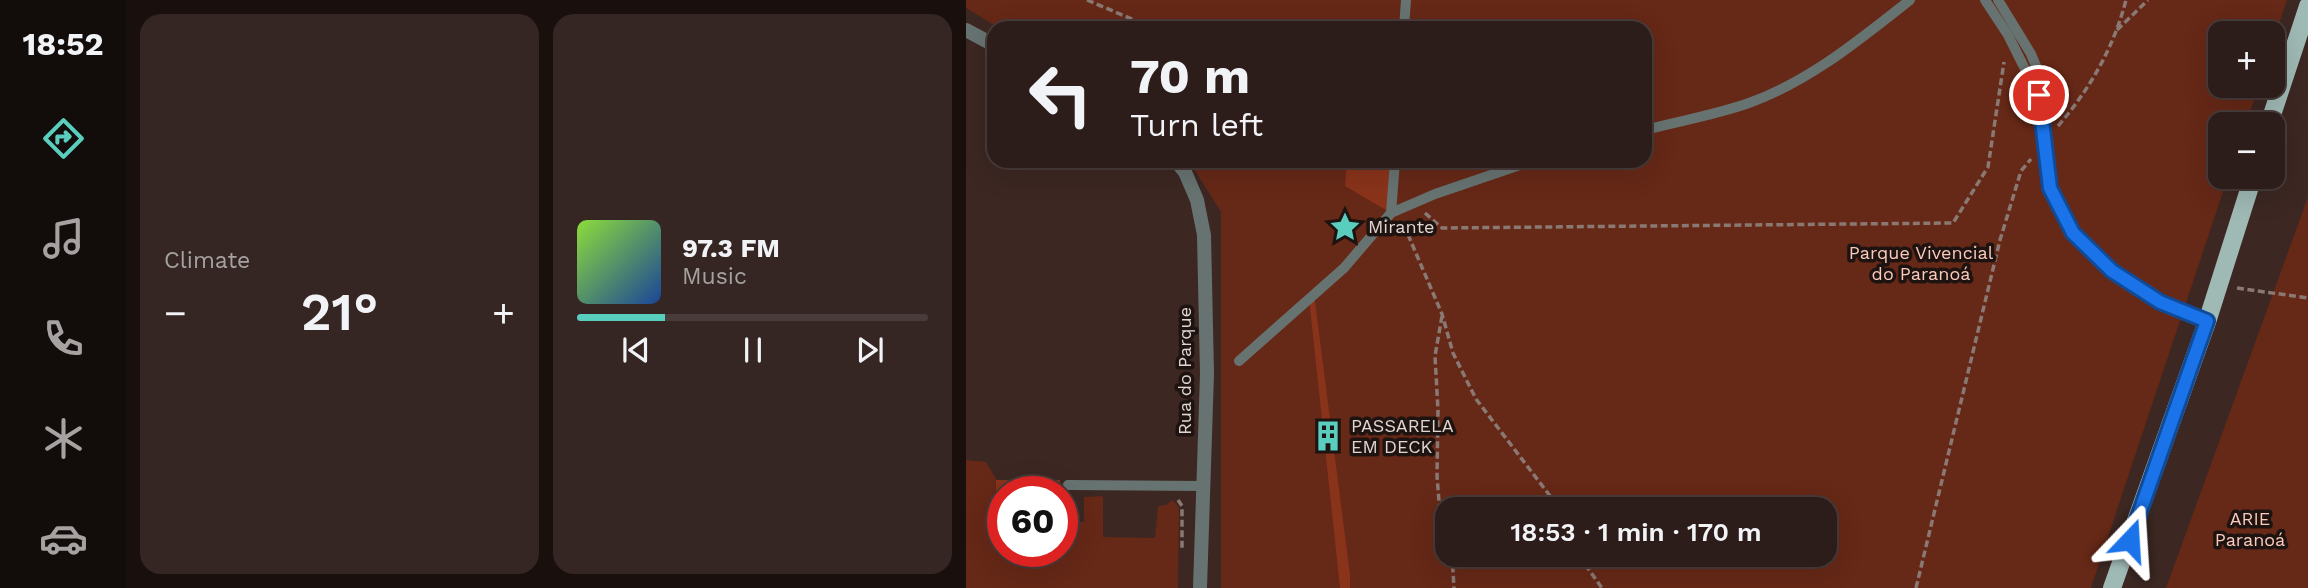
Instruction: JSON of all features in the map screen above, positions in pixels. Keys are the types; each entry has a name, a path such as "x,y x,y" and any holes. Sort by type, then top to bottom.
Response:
{"main road":[{"path":"2273,112 2308,6"},
{"path":"2112,588 2207,321 2249,189"}],"street":[{"path":"966,30 987,41"},
{"name":"Rua do Parque","path":"1182,168 1197,200 1204,235 1207,374 1200,588"}],"lane":[{"path":"1404,21 1406,0"},
{"path":"1652,128 1747,104 1784,88 1839,56 1910,0"},
{"path":"1985,0 2008,36 2039,95"},
{"path":"1998,0 2031,54 2041,78 2039,95 2050,188 2073,233 2112,271 2160,302 2207,321"},
{"path":"1395,168 1397,210"},
{"path":"1239,361 1344,268 1397,210 1512,168"},
{"path":"1078,485 1203,486"}],"path":[{"path":"1087,0 1136,21"},
{"path":"1916,588 2000,240 2021,171 2080,100 2109,50 2126,0"},
{"path":"2116,31 2148,0"},
{"path":"1414,203 1442,228 1953,223 1988,167 2008,36"},
{"path":"1397,210 1442,314 1453,353 1476,399 1551,497"},
{"path":"2219,285 2308,298"},
{"path":"1439,497 1435,356 1442,314"},
{"path":"1178,499 1182,506 1182,561"},
{"path":"1452,567 1454,588"},
{"path":"1587,567 1601,588"}],"green space":[{"name":"Parque Vivencial do Paranoá","path":"966,0 2287,0 2280,21 2208,21 2208,98 2255,98 2250,112 2208,112 2208,189 2224,189 2091,588 1221,588 1221,212 1193,168 1652,168 1652,21 987,21 966,8"},
{"name":"ARIE Paranoá","path":"2308,197 2308,588 2166,588"},
{"path":"966,460 986,462 994,476 987,476 987,567 1078,567 1078,522 1084,522 1084,497 1103,496 1103,537 1155,538 1158,506 1173,500 1179,508 1178,588 966,588"}],"building":[{"path":"1346,168 1394,168 1391,213 1345,186"},
{"name":"PASSARELA EM DECK","path":"1314,294 1350,588 1340,588 1309,298"}],"place":[{"name":"Mirante","path":"1345,227"},
{"name":"PASSARELA EM DECK","path":"1328,436"}],"route":[{"path":"2039,95 2050,188 2073,233 2112,271 2160,302 2207,321 2130,540"}]}
